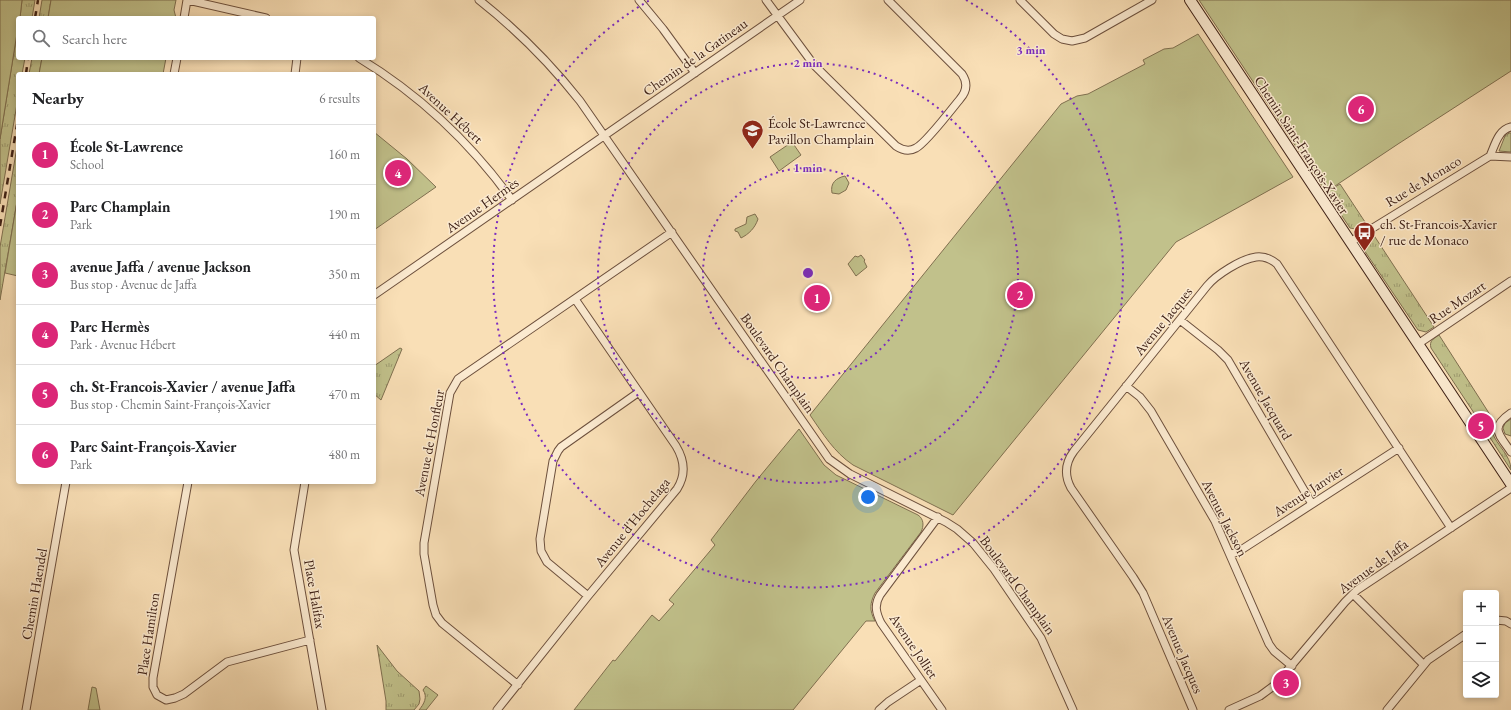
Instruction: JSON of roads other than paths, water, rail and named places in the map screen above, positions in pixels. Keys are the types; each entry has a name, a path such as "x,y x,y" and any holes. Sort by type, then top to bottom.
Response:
{"street":[{"path":"184,16 187,0 257,16"},
{"name":"Boulevard Champlain","path":"479,0 522,36 549,64 580,101 829,459 850,474 938,517 957,529 986,557 1007,586 1046,646 1074,710"},
{"path":"639,0 695,73"},
{"path":"766,0 814,65 896,146 901,149 909,150 919,146 960,99 965,92 966,84 962,74 888,0"},
{"name":"Chemin de la Gatineau","path":"605,136 800,0"},
{"path":"1020,0 1054,34 1062,39 1072,41 1085,38 1152,0"},
{"name":"Chemin Saint-François-Xavier","path":"1190,0 1511,484"},
{"path":"174,72 177,60"},
{"path":"295,72 297,60"},
{"name":"Avenue Hébert","path":"362,60 406,89 445,123 477,155 512,200"},
{"path":"1511,127 1503,130 1500,134 1490,156 1511,157"},
{"name":"Avenue Hermès","path":"376,294 605,136"},
{"name":"Rue de Monaco","path":"1350,242 1490,156"},
{"name":"Avenue de Honfleur","path":"518,685 438,620 433,605 424,554 424,543 448,400 452,388 458,379 672,232"},
{"name":"Avenue Jacques","path":"1193,710 1138,585 1071,488 1066,476 1067,465 1071,454 1211,282 1222,273 1251,258 1265,258 1273,261 1281,269 1451,528"},
{"name":"Rue Mozart","path":"1418,344 1511,281"},
{"name":"Avenue d'Hochelaga","path":"497,710 588,596 677,489 683,476 683,464 680,452 575,299"},
{"name":"Avenue Jacquard","path":"1180,320 1218,350 1228,360 1312,504"},
{"name":"Avenue Jackson","path":"1126,386 1140,397 1148,406 1215,521 1269,644 1274,651 1292,666"},
{"path":"588,596 547,562 541,551 540,539 554,461 561,447 639,392"},
{"path":"1510,448 1500,435 1498,428 1500,421 1511,413"},
{"name":"Avenue Janvier","path":"1230,555 1241,550 1399,448"},
{"name":"Chemin Haendel","path":"26,710 66,484"},
{"name":"Place Hamilton","path":"188,484 153,678 153,687 157,695 166,700 175,698 184,694 227,662 310,640"},
{"name":"Place Halifax","path":"305,484 294,550 322,710"},
{"name":"Avenue de Jaffa","path":"1229,710 1266,693 1276,685 1344,602 1353,594 1511,488"},
{"name":"Avenue Jolliet","path":"938,517 880,595 876,601 876,607 881,623 942,710"},
{"path":"1353,594 1423,664"},
{"path":"1499,620 1506,621 1511,624"},
{"path":"1387,710 1423,664 1432,656 1463,636"},
{"path":"879,710 888,702 921,680"}],"railway":[{"path":"35,16 38,0"},
{"path":"26,72 28,60"},
{"path":"0,226 16,131"}],"place":[{"name":"Parc Saint-François-Xavier","path":"1361,109"},
{"name":"École St-Lawrence Pavillon Champlain","path":"753,150"},
{"name":"Parc Hermès","path":"398,173"},
{"name":"ch. St-Francois-Xavier / rue de Monaco","path":"1364,252"},
{"name":"Parc Champlain","path":"1020,295"},
{"name":"École St-Lawrence","path":"817,298"},
{"name":"ch. St-Francois-Xavier / avenue Jaffa","path":"1481,426"},
{"name":"avenue Jaffa / avenue Jackson","path":"1286,683"}]}
